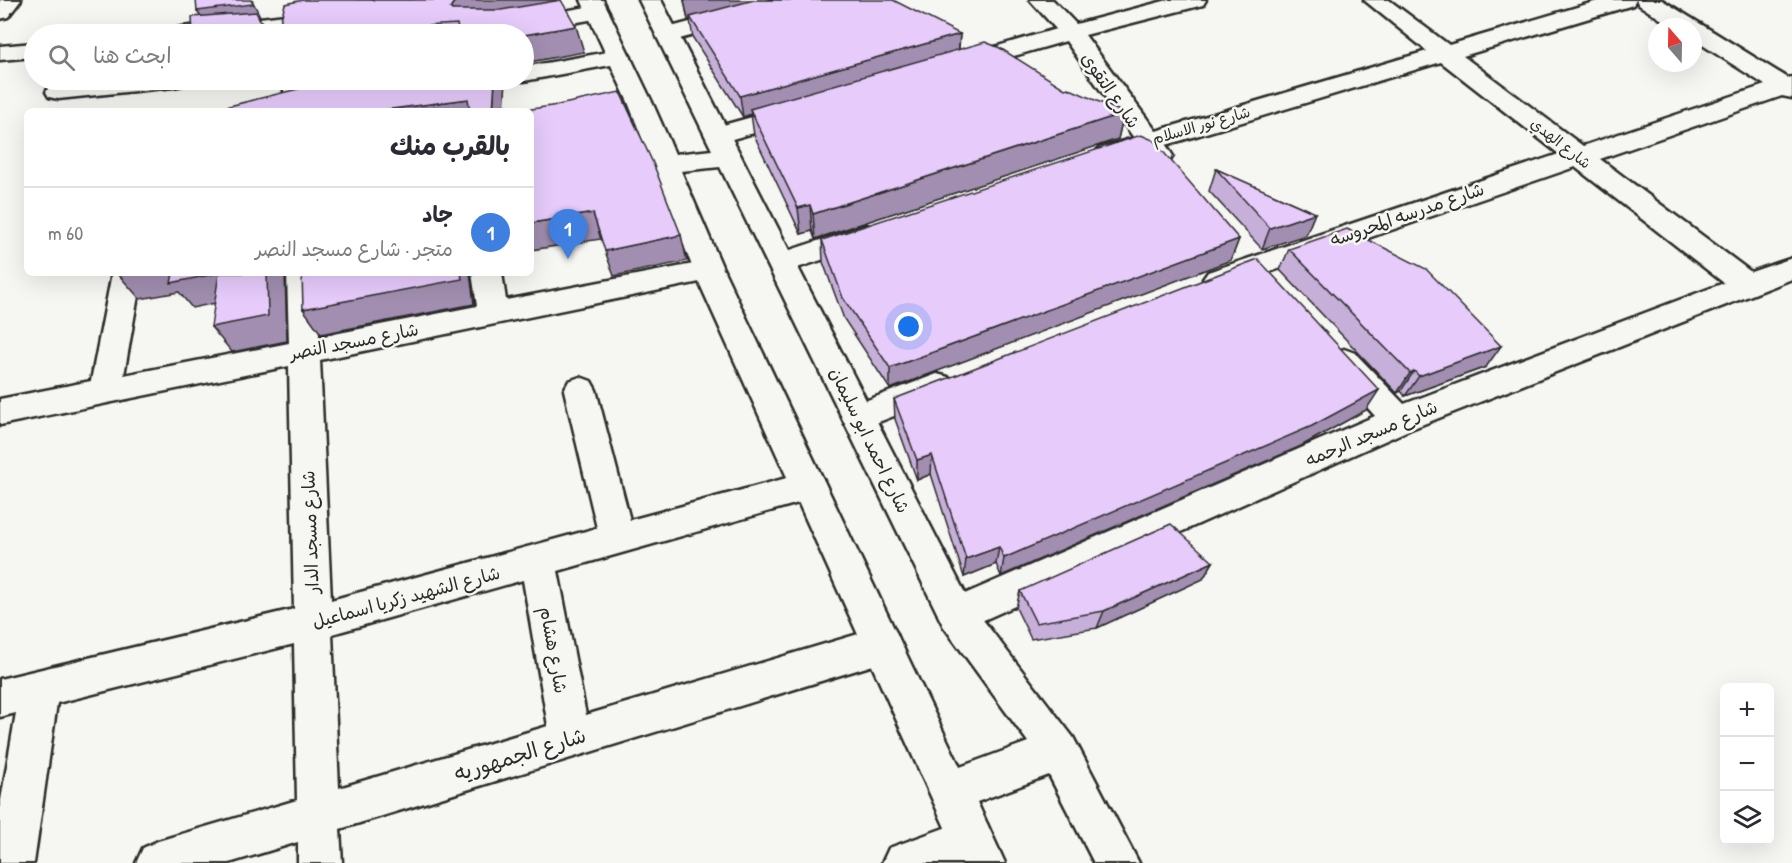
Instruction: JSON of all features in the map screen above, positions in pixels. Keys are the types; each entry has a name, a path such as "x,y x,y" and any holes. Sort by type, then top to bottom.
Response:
{"street":[{"path":"0,12 10,0"},
{"path":"252,24 401,0"},
{"name":"شارع احمد ابو سليمان","path":"650,0 957,615 1059,751 1117,863"},
{"path":"668,35 798,0"},
{"name":"شارع التقوى","path":"1041,0 1071,32 1147,141 1178,176"},
{"path":"939,70 1071,32 1195,0"},
{"name":"شارع الهدي","path":"1376,0 1747,285"},
{"name":"شارع نور الاسلام","path":"1088,160 1625,0"},
{"path":"1647,0 1675,18"},
{"path":"517,24 595,6 619,57 628,105 665,164 709,271 978,851 904,863"},
{"path":"1702,35 1790,88"},
{"path":"0,52 24,51"},
{"path":"534,72 619,57"},
{"name":"شارع مدرسه المحروسه","path":"1189,290 1247,256 1579,156 1790,88"},
{"path":"58,94 91,90"},
{"path":"300,90 307,108"},
{"path":"665,164 724,146 817,106"},
{"path":"782,263 892,226"},
{"path":"1247,256 1279,290"},
{"name":"شارع مسجد الرحمه","path":"957,615 1399,420 1792,268"},
{"name":"شارع مسجد النصر","path":"0,412 709,271"},
{"path":"105,391 126,276"},
{"name":"شارع مسجد الدار","path":"302,276 320,863"},
{"path":"487,276 493,314"},
{"path":"1326,342 1399,420"},
{"path":"858,417 957,379"},
{"path":"580,390 617,538"},
{"name":"شارع الشهيد زكريا اسماعيل","path":"0,698 313,622 809,486"},
{"name":"شارع هشام","path":"538,560 570,739"},
{"name":"شارع الجمهوريه","path":"158,863 882,645"},
{"path":"12,863 40,688"},
{"path":"950,791 1059,751"}],"building":[{"path":"196,0 251,0 253,4 197,11"},
{"path":"303,0 460,0 454,2 450,8 452,10 501,10 561,0 576,26 534,33 534,24 280,24 285,4"},
{"path":"754,0 893,0 960,34 740,96 690,17"},
{"path":"256,12 262,24 192,24 192,17"},
{"path":"985,42 1000,48 1065,89 1068,88 1124,113 813,214 810,205 798,208 750,109"},
{"path":"294,90 494,90 493,108 470,108 468,99 399,108 221,108"},
{"path":"620,92 653,163 681,235 605,251 593,213 534,223 534,109"},
{"path":"1141,135 1153,140 1239,239 890,368 843,298 822,240"},
{"path":"1216,169 1315,213 1270,228"},
{"path":"1347,229 1426,269 1501,346 1419,376 1414,371 1410,373 1289,249"},
{"path":"1258,259 1379,390 1312,426 1004,558 999,547 966,559 932,455 917,460 894,399"},
{"path":"172,276 205,276 171,283"},
{"path":"219,276 267,276 268,316 211,327"},
{"path":"302,276 462,276 462,279 303,309"},
{"path":"1171,524 1213,562 1104,611 1036,623 1020,591"}],"place":[{"name":"جاد","path":"568,259"}]}
